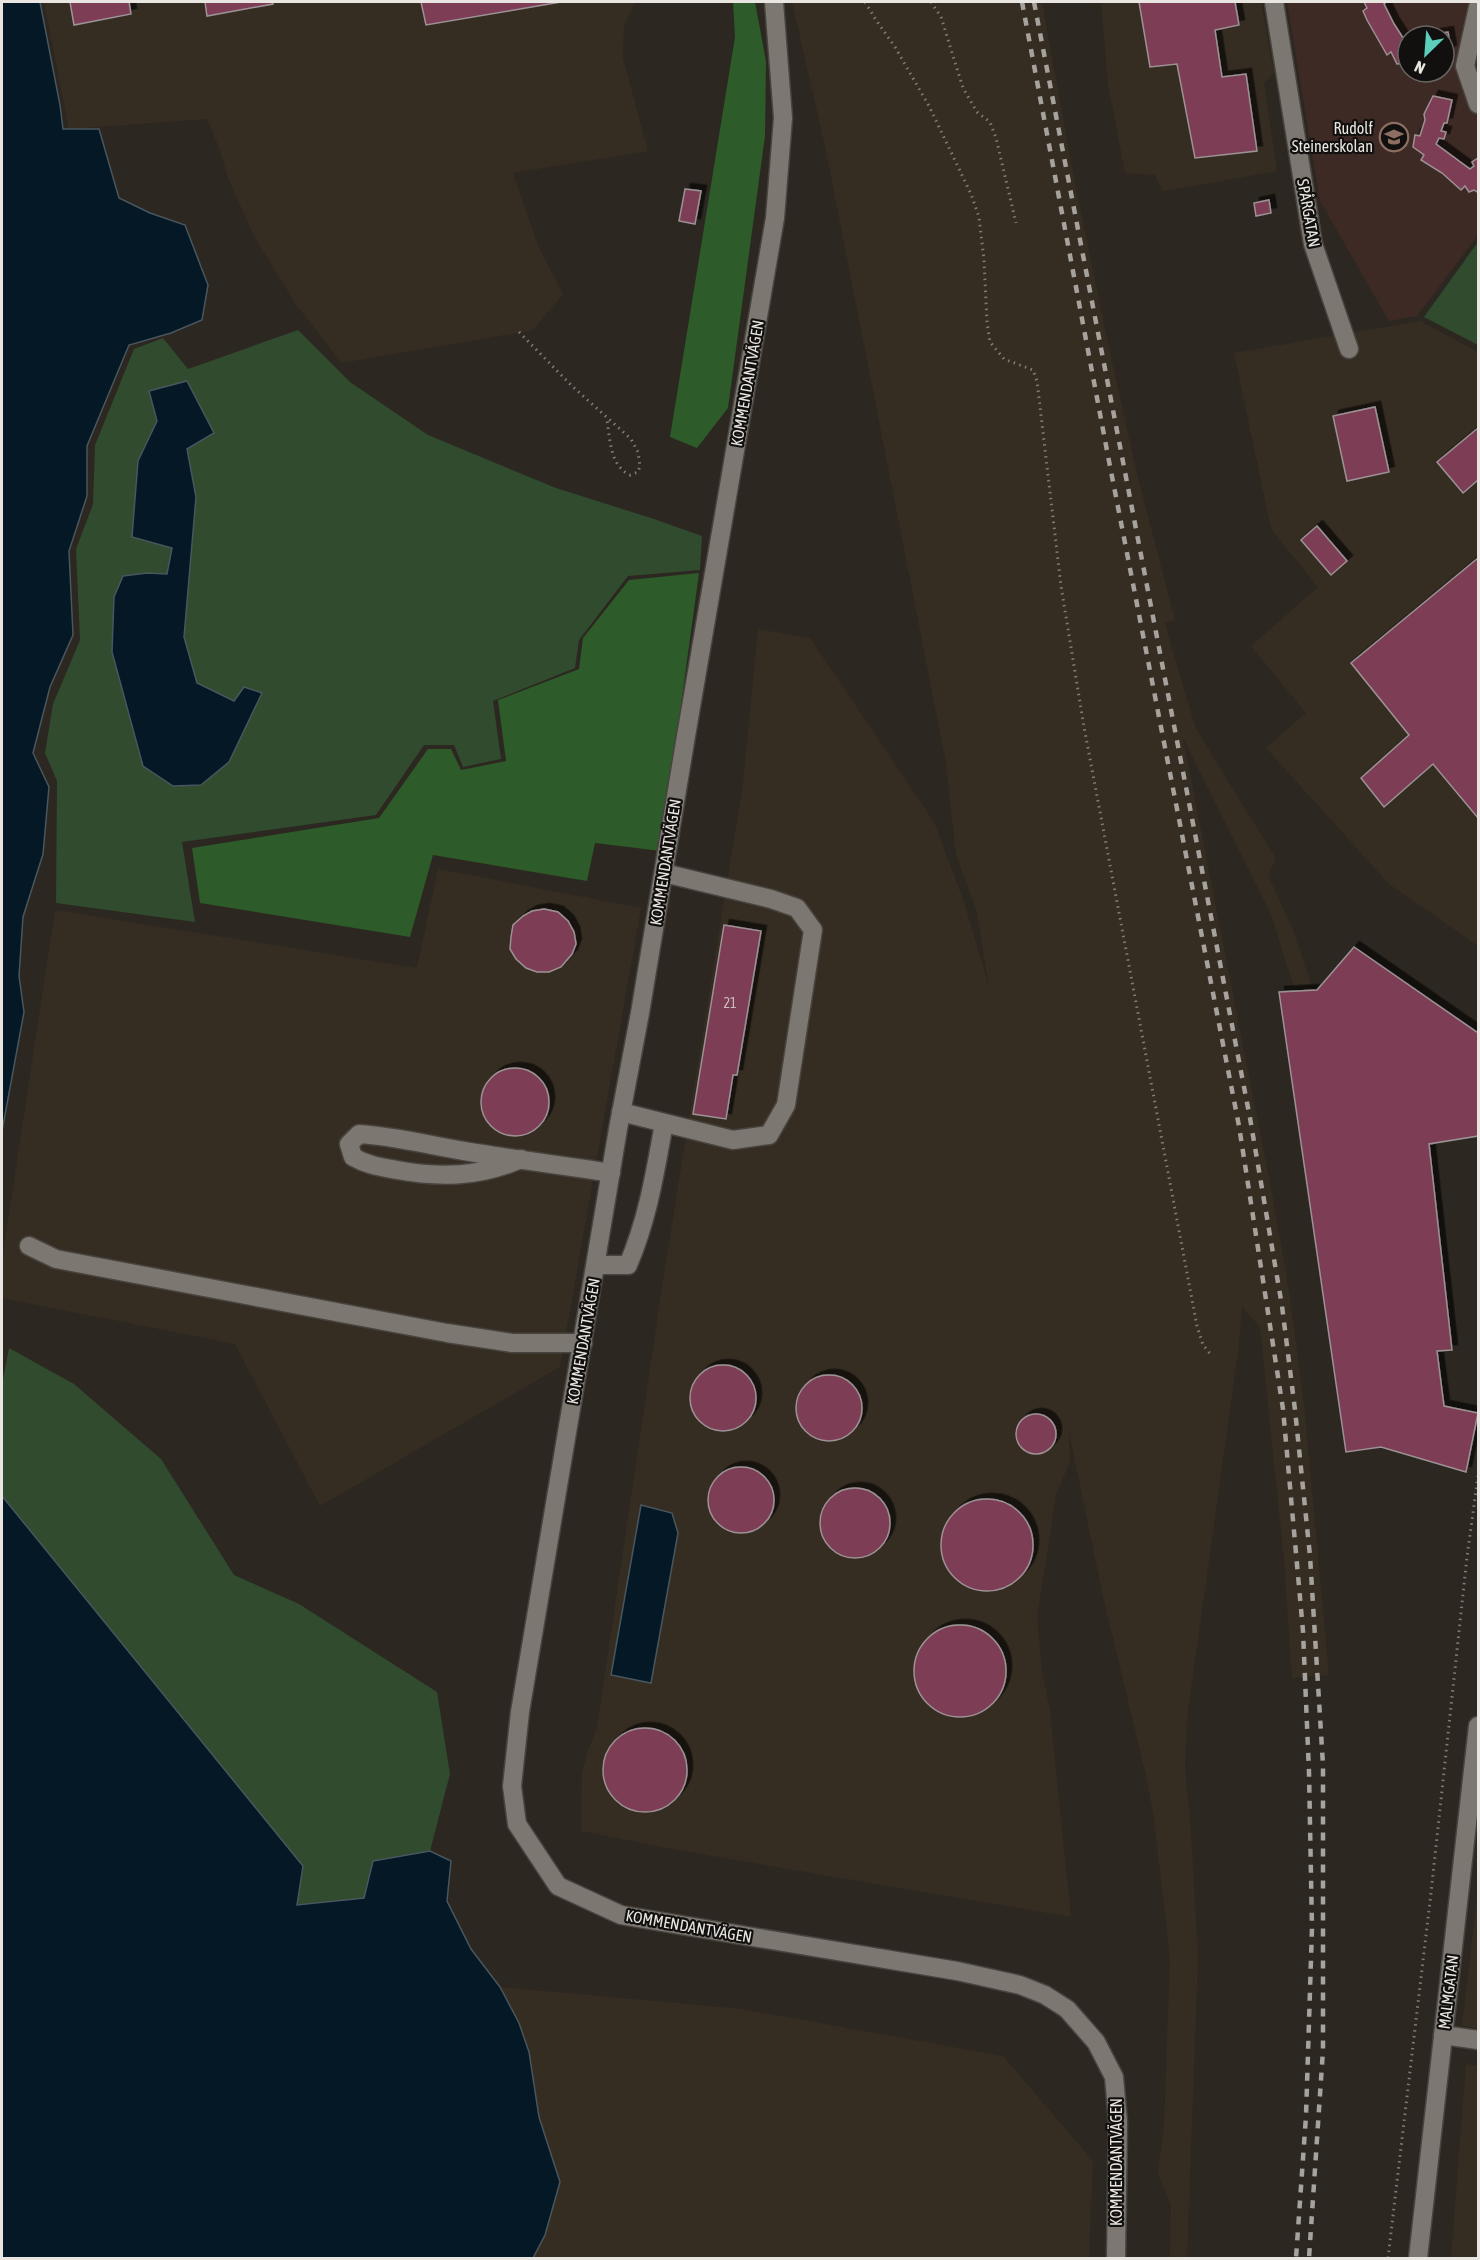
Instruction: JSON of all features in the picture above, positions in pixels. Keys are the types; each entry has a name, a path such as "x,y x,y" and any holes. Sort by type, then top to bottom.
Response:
{"street":[{"name":"KOMMENDANTVÄGEN","path":"774,2 783,118 775,218 640,1013 610,1173 520,1712 512,1786 517,1824 558,1886 621,1915 957,1971 1020,1985 1045,1995 1067,2008 1096,2042 1114,2077 1118,2122 1116,2259"},
{"name":"SPÅRGATAN","path":"1274,2 1313,244 1349,349"},
{"path":"1479,7 1465,66 1479,104"},
{"path":"621,1112 733,1140 769,1135 786,1105 813,930 797,908 771,899 664,873"},
{"path":"596,1265 628,1265 642,1233 664,1123"},
{"path":"521,1159 479,1173 453,1176 420,1174 366,1164 353,1157 349,1144 358,1134 387,1136 464,1151 521,1159 610,1173"},
{"path":"28,1246 56,1259 447,1333 512,1343 583,1343"},
{"name":"MALMGATAN","path":"1418,2259 1479,1726"},
{"path":"1443,2035 1479,2040"}],"path":[{"path":"865,2 901,56 929,106 980,217 990,342 1004,359 1033,370 1037,381 1061,586 1086,738 1197,1326 1203,1345 1212,1356"},
{"path":"931,2 941,17 963,88 977,112 990,122 1016,222"},
{"path":"519,332 607,420 631,439 638,452 640,466 638,472 630,475 623,472 616,463 607,420"},
{"path":"1388,2259 1431,1893 1467,1557 1479,1476"}],"shaded area":[{"path":"44,2 635,2 624,25 623,58 648,151 513,173 538,246 563,294 533,330 342,363 297,306 255,238 228,178 220,150 207,119 69,129"},
{"path":"792,2 1042,2 1075,184 1111,357 1137,474 1175,620 1165,623 1196,729 1276,859 1268,875 1293,930 1311,984 1294,988 1271,914 1183,738 1274,1204 1290,1298 1304,1404 1329,1675 1292,1678 1284,1559 1260,1327 1242,1307 1238,1352 1188,1711 1185,1766 1198,1957 1187,2258 1170,2258 1171,2207 1158,2172 1164,2125 1170,1959 1154,1819 1147,1780 1102,1592 1069,1432 1070,1462 1056,1495 1037,1618 1042,1669 1050,1712 1071,1917 683,1851 581,1831 582,1774 597,1728 665,1267 743,784 758,629 810,638 934,822 964,902 989,987 977,912 956,855 946,763 825,146"},
{"path":"1101,2 1261,2 1274,73 1264,83 1277,171 1163,191 1155,175 1125,173 1108,84"},
{"name":"Rudolf Steinerskolan","path":"1287,2 1478,2 1478,235 1417,316 1389,321 1320,201"},
{"path":"1420,321 1478,352 1478,946 1389,884 1266,748 1306,713 1251,646 1318,587 1271,529 1234,353"},
{"path":"438,869 641,908 560,1367 320,1506 235,1344 2,1298 2,1260 55,910 417,968"},
{"path":"1478,1890 1478,2028 1462,2026"},
{"path":"500,1987 742,2009 1003,2056 1093,2161 1089,2258 533,2258 545,2235 560,2182 539,2117 529,2052 519,2023"},
{"path":"1466,2064 1478,2066 1478,2258 1451,2258"}],"green space":[{"path":"733,2 755,2 766,61 765,136 728,408 697,448 670,437 735,37"},
{"path":"1478,242 1478,345 1424,317"},
{"path":"298,330 350,382 428,435 556,488 702,536 700,570 628,576 579,640 575,668 493,701 501,759 463,767 454,745 424,745 376,815 182,842 195,922 56,903 57,781 45,753 53,704 80,640 76,549 93,504 95,445 134,349 163,338 188,369"},
{"path":"699,573 661,851 595,843 587,881 433,855 410,937 200,903 192,848 379,818 428,749 451,749 461,770 506,761 498,700 579,669 583,638 629,580"},
{"path":"9,1348 74,1384 161,1459 234,1575 299,1604 437,1692 450,1774 430,1851 373,1861 364,1898 296,1905 303,1866 2,1496 2,1384"}],"water":[{"path":"2,2 40,2 63,129 99,129 119,198 150,213 185,225 208,285 202,320 171,333 129,345 87,446 87,496 69,551 73,635 50,687 33,753 49,787 43,854 23,917 19,976 24,1012 2,1131"},
{"path":"187,381 214,433 187,449 196,497 184,637 197,683 234,701 244,687 262,693 229,762 201,785 173,786 143,766 112,652 114,597 123,576 147,573 167,574 172,548 132,537 138,461 157,421 149,391"},
{"path":"2,1496 303,1866 297,1905 364,1898 373,1861 430,1851 451,1861 447,1901 471,1949 500,1987 519,2023 529,2052 539,2117 560,2182 545,2235 533,2258 2,2258"},
{"path":"641,1505 672,1513 678,1533 651,1683 611,1675"}],"building":[{"path":"70,2 129,2 131,14 74,25"},
{"path":"205,2 273,2 273,4 207,16"},
{"path":"421,2 561,2 426,25"},
{"path":"1139,2 1235,2 1239,25 1215,30 1222,77 1246,74 1257,151 1195,158 1177,64 1150,67"},
{"path":"1364,2 1386,2 1384,4 1396,27 1396,62 1391,52 1387,55 1367,20 1363,11 1367,8"},
{"path":"1433,96 1452,100 1447,123 1444,123 1441,131 1446,132 1444,139 1439,138 1436,144 1470,169 1474,166 1472,162 1478,158 1477,192 1474,190 1469,192 1465,186 1461,190 1442,173 1421,160 1424,155 1413,147 1415,135 1420,136 1425,120 1424,114"},
{"path":"685,189 701,191 695,224 679,221"},
{"path":"1269,200 1271,213 1256,216 1254,203"},
{"path":"1375,407 1389,472 1347,481 1333,416"},
{"path":"1478,428 1478,480 1463,493 1437,462"},
{"path":"1317,526 1347,561 1331,575 1301,540"},
{"path":"1478,558 1478,818 1433,764 1384,807 1361,778 1409,735 1351,663"},
{"path":"544,909 558,912 568,921 574,932 576,944 572,954 561,967 549,972 537,972 526,968 516,959 510,949 511,937 513,925 523,916 532,911"},
{"path":"724,925 761,931 737,1075 733,1075 726,1119 693,1114"},
{"path":"1354,947 1478,1033 1478,1136 1429,1144 1452,1350 1437,1351 1444,1406 1478,1413 1466,1472 1381,1447 1346,1452 1279,992 1317,990"},
{"path":"515,1068 528,1071 539,1078 546,1089 549,1102 546,1115 539,1126 528,1133 515,1136 502,1133 491,1126 484,1115 481,1102 484,1089 491,1078 502,1071"},
{"path":"723,1365 736,1368 746,1375 753,1385 756,1398 753,1411 746,1421 736,1428 723,1431 710,1428 700,1421 693,1411 690,1398 693,1385 700,1375 710,1368"},
{"path":"829,1375 842,1378 852,1385 859,1395 862,1408 859,1421 852,1431 842,1438 829,1441 816,1438 806,1431 799,1421 796,1408 799,1395 806,1385 816,1378"},
{"path":"1036,1414 1050,1420 1056,1434 1050,1448 1036,1454 1022,1448 1016,1434 1022,1420"},
{"path":"741,1467 754,1470 764,1477 771,1487 774,1500 771,1513 764,1523 754,1530 741,1533 728,1530 718,1523 711,1513 708,1500 711,1487 718,1477 728,1470"},
{"path":"862,1488 875,1494 884,1503 888,1509 890,1523 888,1537 880,1548 869,1556 848,1558 830,1548 822,1537 820,1516 830,1498 841,1490"},
{"path":"987,1499 1005,1502 1020,1512 1030,1527 1033,1545 1030,1563 1020,1578 1005,1588 987,1591 969,1588 954,1578 944,1563 941,1545 944,1527 954,1512 969,1502"},
{"path":"960,1625 978,1628 993,1638 1003,1653 1006,1671 1003,1689 993,1704 978,1714 960,1717 942,1714 927,1704 917,1689 914,1671 917,1653 927,1638 942,1628"},
{"path":"645,1728 661,1731 675,1740 684,1754 687,1770 684,1786 675,1800 661,1809 645,1812 629,1809 615,1800 606,1786 603,1770 606,1754 615,1740 629,1731"}],"railway":[{"path":"1022,2 1239,1126 1283,1409 1303,1631 1312,1928 1306,2116 1296,2258"},
{"path":"1034,2 1250,1118 1282,1306 1295,1410 1310,1556 1323,1765 1323,2050 1309,2258"}],"place":[{"name":"Rudolf Steinerskolan","path":"1394,137"}]}
